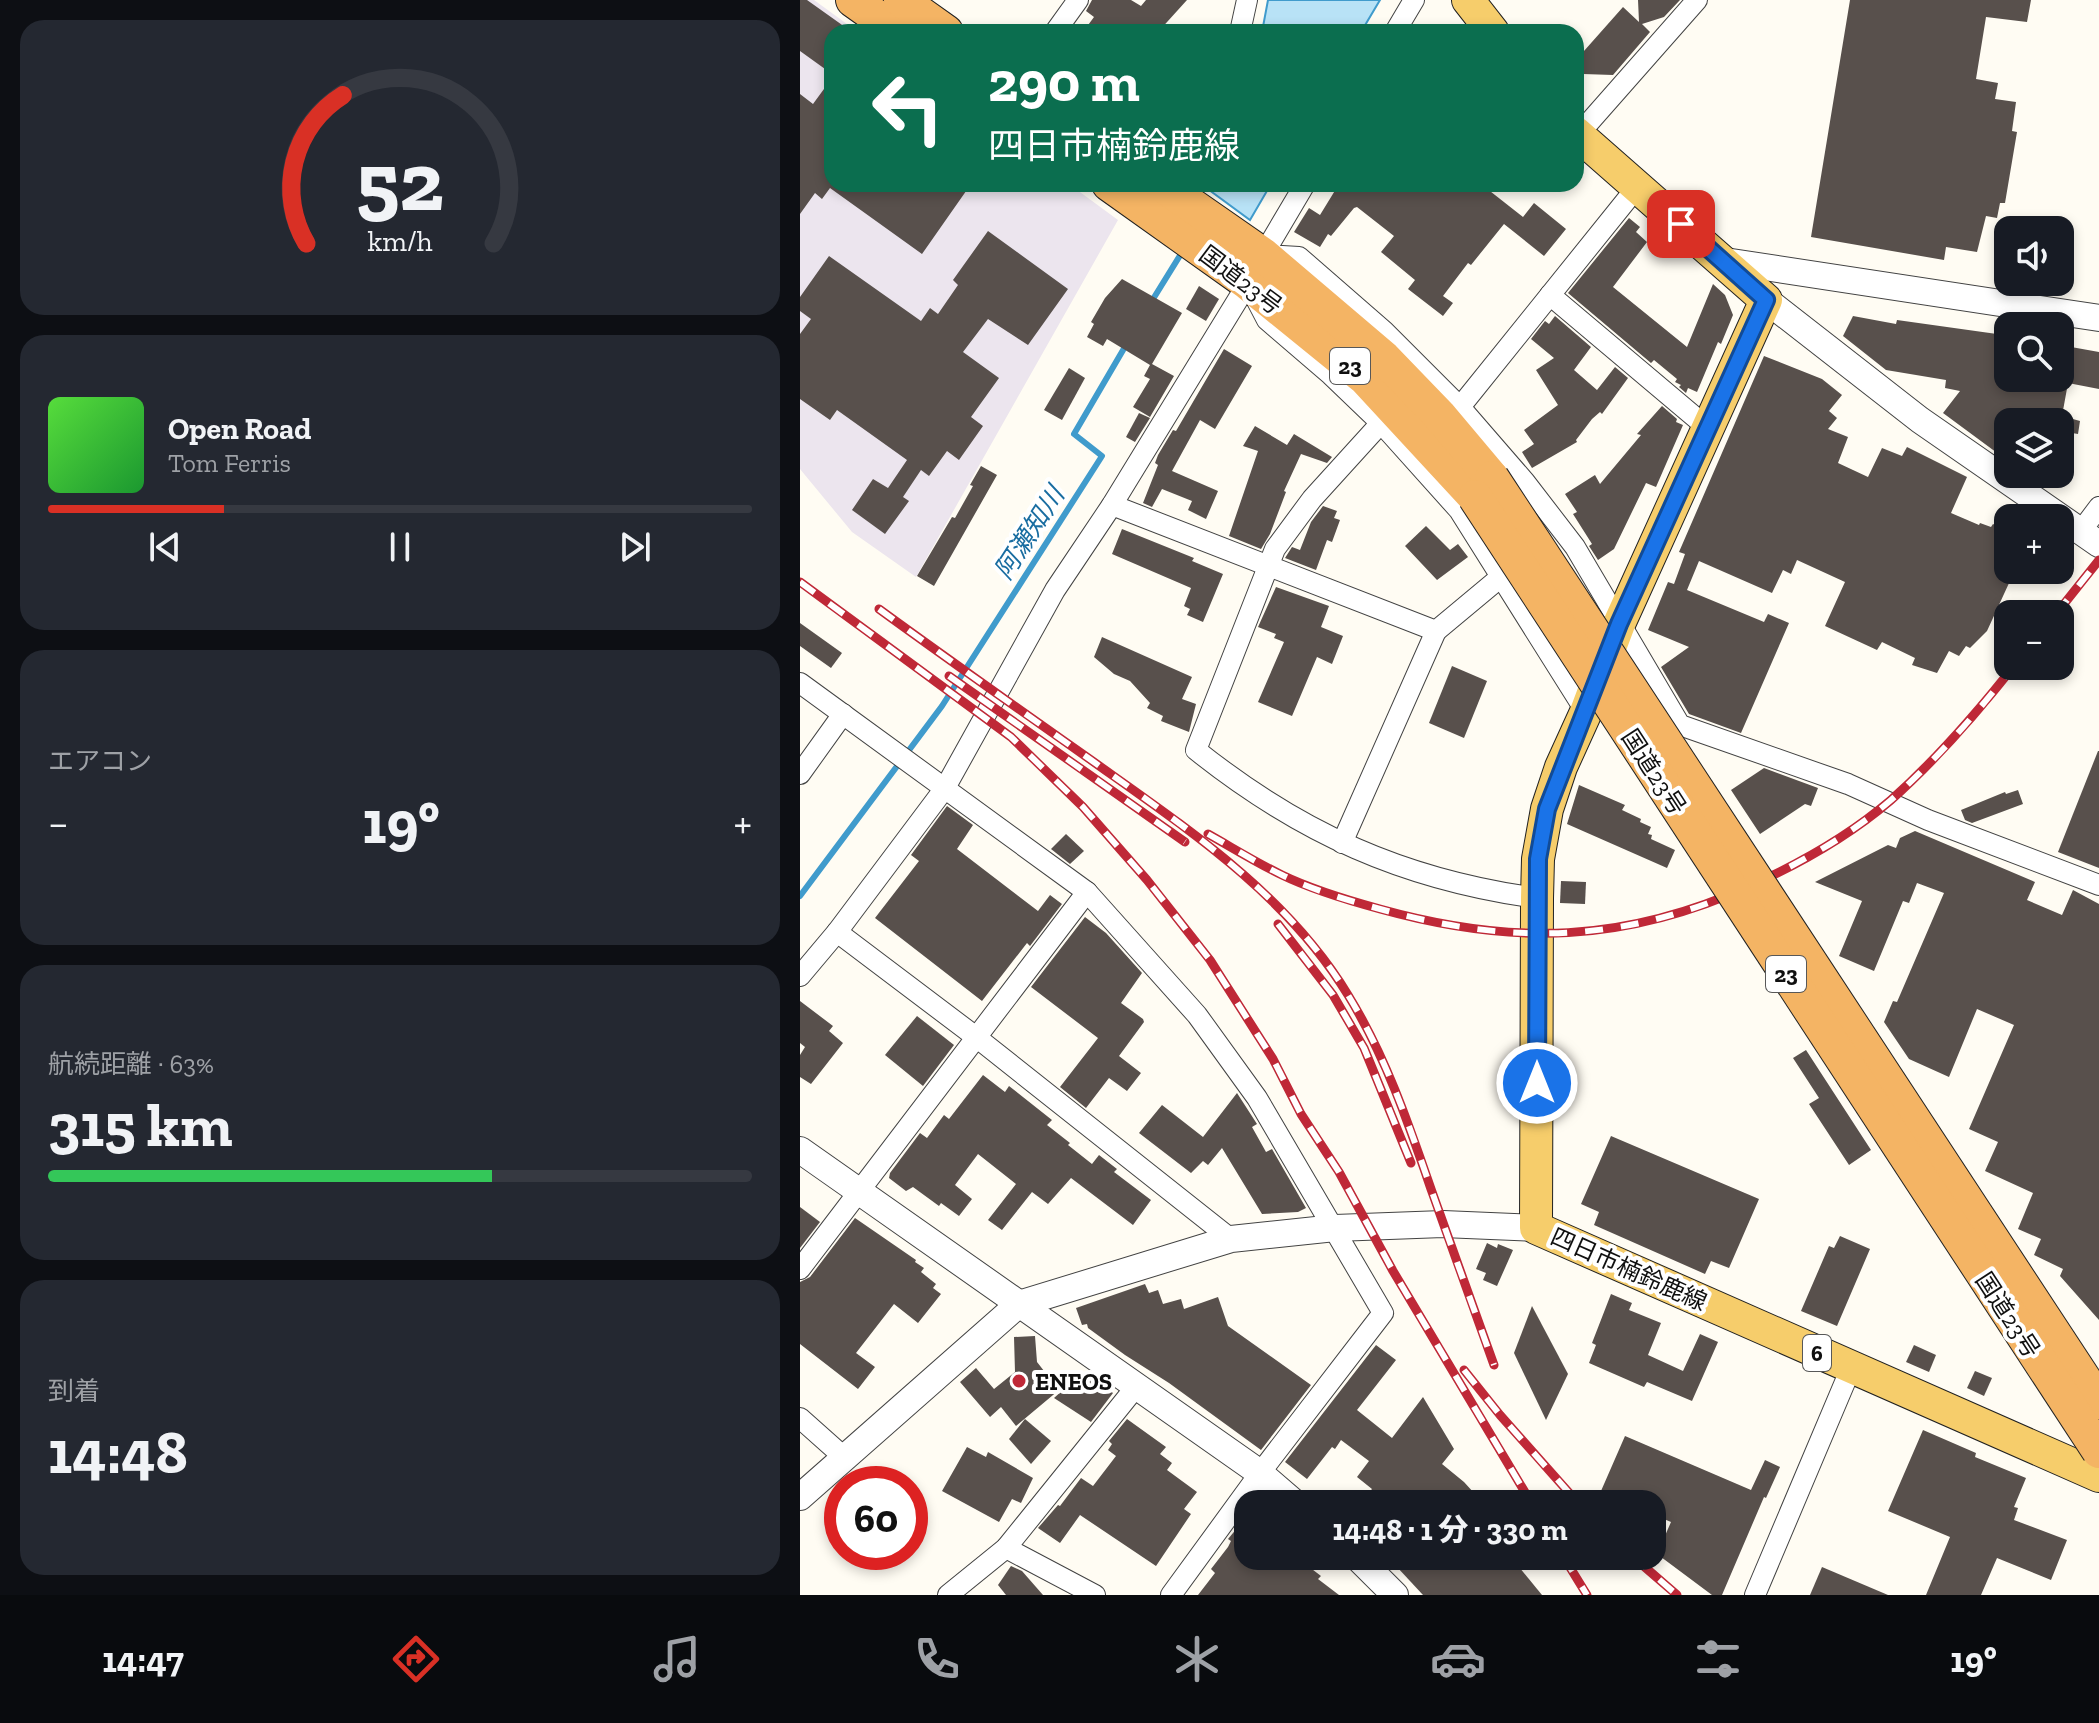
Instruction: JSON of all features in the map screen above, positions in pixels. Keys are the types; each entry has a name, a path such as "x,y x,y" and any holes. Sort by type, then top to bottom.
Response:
{"highway":[{"path":"853,0 887,24"},
{"path":"901,0 935,24"},
{"name":"国道23号","path":"1134,192 1156,199 1256,263 1365,378 1483,487 2099,1402"},
{"name":"国道23号","path":"1156,199 1208,253 1256,263"},
{"name":"国道23号","path":"1483,487 2099,1451"}],"main road":[{"path":"1468,0 1487,24"},
{"path":"1584,140 1766,300"},
{"name":"四日市楠鈴鹿線","path":"1766,300 1619,624 1547,809 1538,859 1536,1228 2099,1476"}],"street":[{"path":"1061,24 1078,0"},
{"path":"1242,24 1247,0"},
{"path":"1400,24 1414,0"},
{"path":"1584,126 1697,0"},
{"path":"1460,407 1637,187"},
{"path":"800,976 837,932 945,788 1055,590 1112,505 1300,192"},
{"path":"1256,263 1299,257 1384,331 1460,407 1525,482 1575,547 1680,725 1848,784 1928,820 2099,885"},
{"path":"1725,261 2099,318"},
{"path":"1256,263 1267,320 1381,423 1459,510 1586,712"},
{"path":"1550,295 1709,429"},
{"path":"1766,300 1920,420 2090,538 2099,507"},
{"path":"1381,423 1312,499 1275,549 1196,750 1282,813 1342,843 1404,868 1510,895 1537,898"},
{"path":"1112,505 1436,631"},
{"path":"1342,843 1436,631 1502,576"},
{"path":"800,683 1087,892 1197,1015 1257,1098 1383,1313 1171,1595"},
{"path":"800,774 849,718"},
{"path":"800,1269 1087,892"},
{"path":"800,951 837,932"},
{"path":"837,932 976,1037 1231,1239"},
{"path":"800,1150 1260,1473 1280,1490"},
{"path":"800,1497 1019,1304 1231,1239 1335,1228 1443,1224 1536,1228"},
{"path":"1755,1595 1851,1368"},
{"path":"948,1595 1006,1548 1135,1388"},
{"path":"800,1418 846,1459"},
{"path":"1006,1548 1095,1595"},
{"path":"1370,1570 1395,1595"}],"shaded area":[{"path":"800,0 814,0 847,24 824,24 824,192 1080,192 1118,220 916,577 852,532 800,469"}],"water":[{"path":"1268,0 1380,0 1366,24 1264,24"},
{"path":"1212,192 1266,192 1250,220"}],"building":[{"path":"800,0 807,0 841,24 824,24 824,68 800,51"},
{"path":"1092,0 1131,0 1141,6 1146,0 1187,0 1165,24 1089,24 1094,17 1086,11"},
{"path":"1638,0 1680,0 1664,17 1642,24 1650,32 1613,75 1584,74 1584,51 1623,7 1639,22"},
{"path":"1850,0 2031,0 2027,22 1986,17 1976,79 1998,83 1995,99 2016,102 2012,131 2017,132 2005,203 2000,203 1997,216 1986,216 1977,252 1946,247 1944,260 1811,237"},
{"path":"824,89 824,192 827,192 822,199 815,193 800,214 800,94 813,104"},
{"path":"836,192 965,192 922,254"},
{"path":"1334,192 1491,192 1523,217 1534,203 1566,229 1544,256 1504,224 1443,296 1453,303 1443,316 1408,289 1415,280 1381,252 1394,236 1357,207 1331,236 1328,234 1320,247 1294,232 1309,208 1320,215"},
{"path":"1629,218 1640,227 1636,232 1647,242 1613,287 1687,347 1713,284 1725,295 1733,315 1697,392 1688,388 1686,393 1675,382 1677,379 1654,360 1651,363 1568,293"},
{"path":"988,231 1068,289 1028,345 988,319 963,352 999,378 971,417 983,426 959,460 947,451 929,476 921,470 903,497 909,501 885,534 852,510 873,479 888,488 907,460 837,410 830,420 800,399 800,334 811,319 800,311 800,297 829,256 921,321 930,308 938,314 958,285 953,280"},
{"path":"1122,279 1182,313 1152,364 1174,376 1150,417 1133,407 1150,379 1144,376 1150,365 1107,339 1103,346 1087,337 1094,324 1091,322 1105,298"},
{"path":"1199,286 1219,299 1206,321 1186,309"},
{"path":"1555,316 1591,347 1574,370 1597,390 1615,367 1628,378 1602,414 1600,412 1592,419 1577,442 1532,468 1522,452 1534,444 1524,430 1558,405 1536,370 1554,358 1531,339 1545,321 1549,324"},
{"path":"1853,316 1896,324 1897,320 1994,334 1994,392 2066,392 2063,408 1994,408 1994,451 1943,413 1960,391 1945,388 1946,380 1886,370 1843,336"},
{"path":"2074,348 2099,352 2099,389 2074,384"},
{"path":"1224,349 1252,366 1215,429 1200,420 1172,471 1218,491 1206,519 1188,510 1192,501 1162,489 1152,507 1143,503 1158,465 1155,463 1158,455 1173,430 1176,431"},
{"path":"1764,356 1822,379 1842,395 1829,411 1837,418 1828,429 1848,437 1838,463 1868,477 1882,448 1902,456 1907,447 1967,477 1951,513 1979,525 1991,527 1994,524 1994,584 2009,584 2001,600 1994,600 1994,616 1987,631 1970,648 1966,646 1959,656 1949,651 1937,673 1912,665 1915,658 1882,642 1877,650 1825,626 1845,582 1797,560 1791,574 1783,570 1772,593 1699,561 1687,590 1764,622 1768,614 1789,623 1741,733 1689,714 1661,667 1689,647 1648,630 1668,582 1674,584 1685,554 1679,552"},
{"path":"1069,368 1085,378 1062,420 1044,410"},
{"path":"1662,406 1677,419 1676,422 1683,425 1656,487 1646,483 1614,549 1598,560 1573,514 1577,512 1565,494 1595,475 1600,484"},
{"path":"1139,413 1150,418 1135,442 1126,437"},
{"path":"2074,419 2080,421 2078,434 2074,433"},
{"path":"1255,426 1287,445 1294,434 1332,457 1327,463 1301,454 1284,491 1270,534 1261,549 1229,536 1258,451 1243,446"},
{"path":"981,466 997,475 934,586 917,576 952,517 955,518"},
{"path":"1323,506 1337,511 1334,518 1340,520 1332,542 1327,540 1316,570 1285,558 1292,547 1300,550 1311,522"},
{"path":"1426,526 1450,550 1458,544 1468,557 1437,580 1405,546"},
{"path":"1122,529 1194,558 1192,561 1223,574 1203,622 1187,615 1190,609 1184,606 1191,588 1112,554"},
{"path":"1276,587 1329,606 1321,627 1343,636 1332,664 1317,657 1292,716 1258,702 1284,642 1274,638 1276,634 1258,627"},
{"path":"800,623 842,653 831,668 800,646"},
{"path":"1102,637 1192,677 1182,699 1196,704 1189,732 1161,721 1163,716 1147,708 1150,703 1130,681 1114,674 1094,657"},
{"path":"1452,666 1487,681 1464,738 1429,723"},
{"path":"2099,751 2099,868 2058,852"},
{"path":"1764,768 1818,788 1811,806 1805,804 1760,834 1731,790"},
{"path":"1579,785 1625,805 1622,810 1651,827 1648,834 1652,835 1651,839 1675,850 1667,868 1567,824"},
{"path":"2018,790 2023,804 1972,823 1965,820 1961,810 2005,792"},
{"path":"947,806 973,825 957,849 1038,911 1050,895 1062,904 982,1001 875,918 919,861 911,855"},
{"path":"1915,831 2035,882 2027,900 2062,915 2073,890 2099,904 2099,1320 2060,1276 2063,1269 2034,1255 2041,1239 2018,1229 2033,1193 1985,1171 1998,1142 1969,1129 2014,1025 1977,1009 1949,1077 1909,1059 1884,1022 1893,1001 1897,1002 1944,893 1917,883 1909,903 1903,901 1874,971 1839,956 1862,901 1815,882 1888,845 1896,848 1900,838"},
{"path":"1066,834 1084,851 1070,864 1051,849"},
{"path":"1561,881 1586,882 1585,904 1560,903"},
{"path":"1085,917 1106,933 1142,973 1121,1003 1144,1022 1119,1056 1141,1073 1127,1091 1109,1078 1086,1108 1060,1087 1098,1038 1031,987"},
{"path":"800,1001 833,1026 829,1031 843,1043 811,1084 800,1077 800,1055 805,1047 800,1043"},
{"path":"917,1016 954,1045 923,1086 885,1055"},
{"path":"1806,1050 1871,1150 1849,1165 1809,1104 1819,1098 1793,1058"},
{"path":"983,1075 1005,1092 1009,1086 1052,1120 1047,1125 1070,1143 1068,1145 1092,1164 1099,1155 1117,1169 1114,1172 1151,1200 1133,1225 1071,1178 1048,1204 1032,1192 1002,1230 988,1220 1016,1184 978,1154 955,1185 972,1199 959,1216 913,1187 906,1191 889,1178 920,1133 927,1138 944,1115 949,1119"},
{"path":"1237,1093 1257,1124 1252,1127 1266,1152 1272,1149 1306,1208 1298,1212 1262,1214 1222,1148 1208,1165 1203,1161 1191,1173 1139,1133 1162,1105 1203,1137"},
{"path":"1611,1136 1759,1199 1729,1268 1711,1261 1705,1274 1594,1225 1599,1212 1581,1204"},
{"path":"800,1207 820,1222 800,1248"},
{"path":"855,1218 916,1260 924,1268 921,1272 936,1284 933,1288 941,1294 918,1323 894,1304 856,1353 875,1367 858,1389 800,1344 800,1282 810,1277"},
{"path":"1840,1236 1870,1249 1837,1326 1801,1311 1829,1246 1834,1248"},
{"path":"1487,1243 1513,1250 1497,1286 1483,1280 1486,1273 1476,1269"},
{"path":"1145,1284 1149,1293 1158,1290 1163,1304 1181,1299 1184,1309 1218,1297 1228,1326 1311,1385 1261,1450 1125,1355 1088,1328 1087,1324 1082,1325 1076,1308"},
{"path":"1611,1294 1632,1303 1629,1310 1661,1323 1648,1355 1683,1371 1700,1334 1718,1342 1692,1401 1647,1382 1644,1387 1589,1363 1596,1345 1592,1343"},
{"path":"1532,1306 1568,1374 1546,1420 1514,1353"},
{"path":"1035,1336 1037,1362 1059,1390 1016,1426 1001,1407 990,1417 960,1382 976,1368 994,1389 1015,1372 1014,1337"},
{"path":"1376,1345 1396,1360 1357,1410 1392,1438 1423,1397 1454,1449 1442,1464 1471,1490 1371,1490 1357,1477 1369,1461 1341,1440 1307,1479 1285,1462"},
{"path":"1914,1345 1936,1355 1929,1372 1906,1362"},
{"path":"1975,1371 1992,1378 1984,1396 1967,1388"},
{"path":"1083,1372 1113,1393 1091,1422 1054,1398"},
{"path":"1025,1419 1051,1441 1031,1464 1009,1439"},
{"path":"1127,1419 1166,1447 1160,1454 1172,1463 1167,1470 1197,1492 1184,1509 1191,1514 1156,1566 1080,1515 1060,1543 1038,1528 1081,1478 1093,1486 1116,1456 1108,1450 1112,1444 1109,1441"},
{"path":"1923,1430 1976,1453 1975,1457 2026,1478 2014,1507 2018,1508 2014,1520 2067,1540 2051,1580 1997,1558 1981,1595 1926,1595 1950,1537 1888,1511"},
{"path":"1625,1436 1751,1490 1765,1460 1780,1467 1722,1595 1712,1595 1666,1561 1666,1533 1671,1522 1666,1520 1666,1490 1601,1490"},
{"path":"967,1447 986,1457 988,1452 1033,1478 1021,1503 1012,1499 999,1522 942,1491"},
{"path":"1234,1532 1234,1570 1313,1570 1321,1576 1318,1579 1339,1595 1198,1595 1215,1573 1211,1569 1228,1547 1231,1541 1228,1539"},
{"path":"1011,1566 1022,1571 1043,1595 1006,1595 998,1585"},
{"path":"1822,1567 1888,1595 1810,1595"},
{"path":"1400,1570 1521,1570 1542,1595 1423,1595"}],"waterway":[{"name":"阿瀬知川","path":"1150,304 1184,249"},
{"name":"阿瀬知川","path":"800,896 942,706 1102,456 1074,434 1126,345"}],"railway":[{"path":"2067,600 2099,560"},
{"path":"800,582 1011,737 1083,807 1147,880 1210,960 1273,1059 1301,1114 1339,1172 1393,1271 1524,1490"},
{"path":"879,609 1198,837 1265,894 1323,959 1361,1018 1395,1089 1494,1365"},
{"path":"949,676 1185,842"},
{"path":"1208,834 1263,866 1306,885 1355,902 1429,921 1523,933 1568,933 1614,928 1705,904 1752,885 1807,858 1859,825 1924,769 2003,680"},
{"path":"1278,924 1333,995 1364,1048 1411,1163"},
{"path":"1464,1370 1567,1490"},
{"path":"1572,1570 1587,1595"},
{"path":"1648,1570 1677,1595"}],"place":[{"name":"ENEOS","path":"1019,1381"}],"route":[{"path":"1537,1083 1538,859 1547,809 1619,624 1766,300 1681,224"}]}
